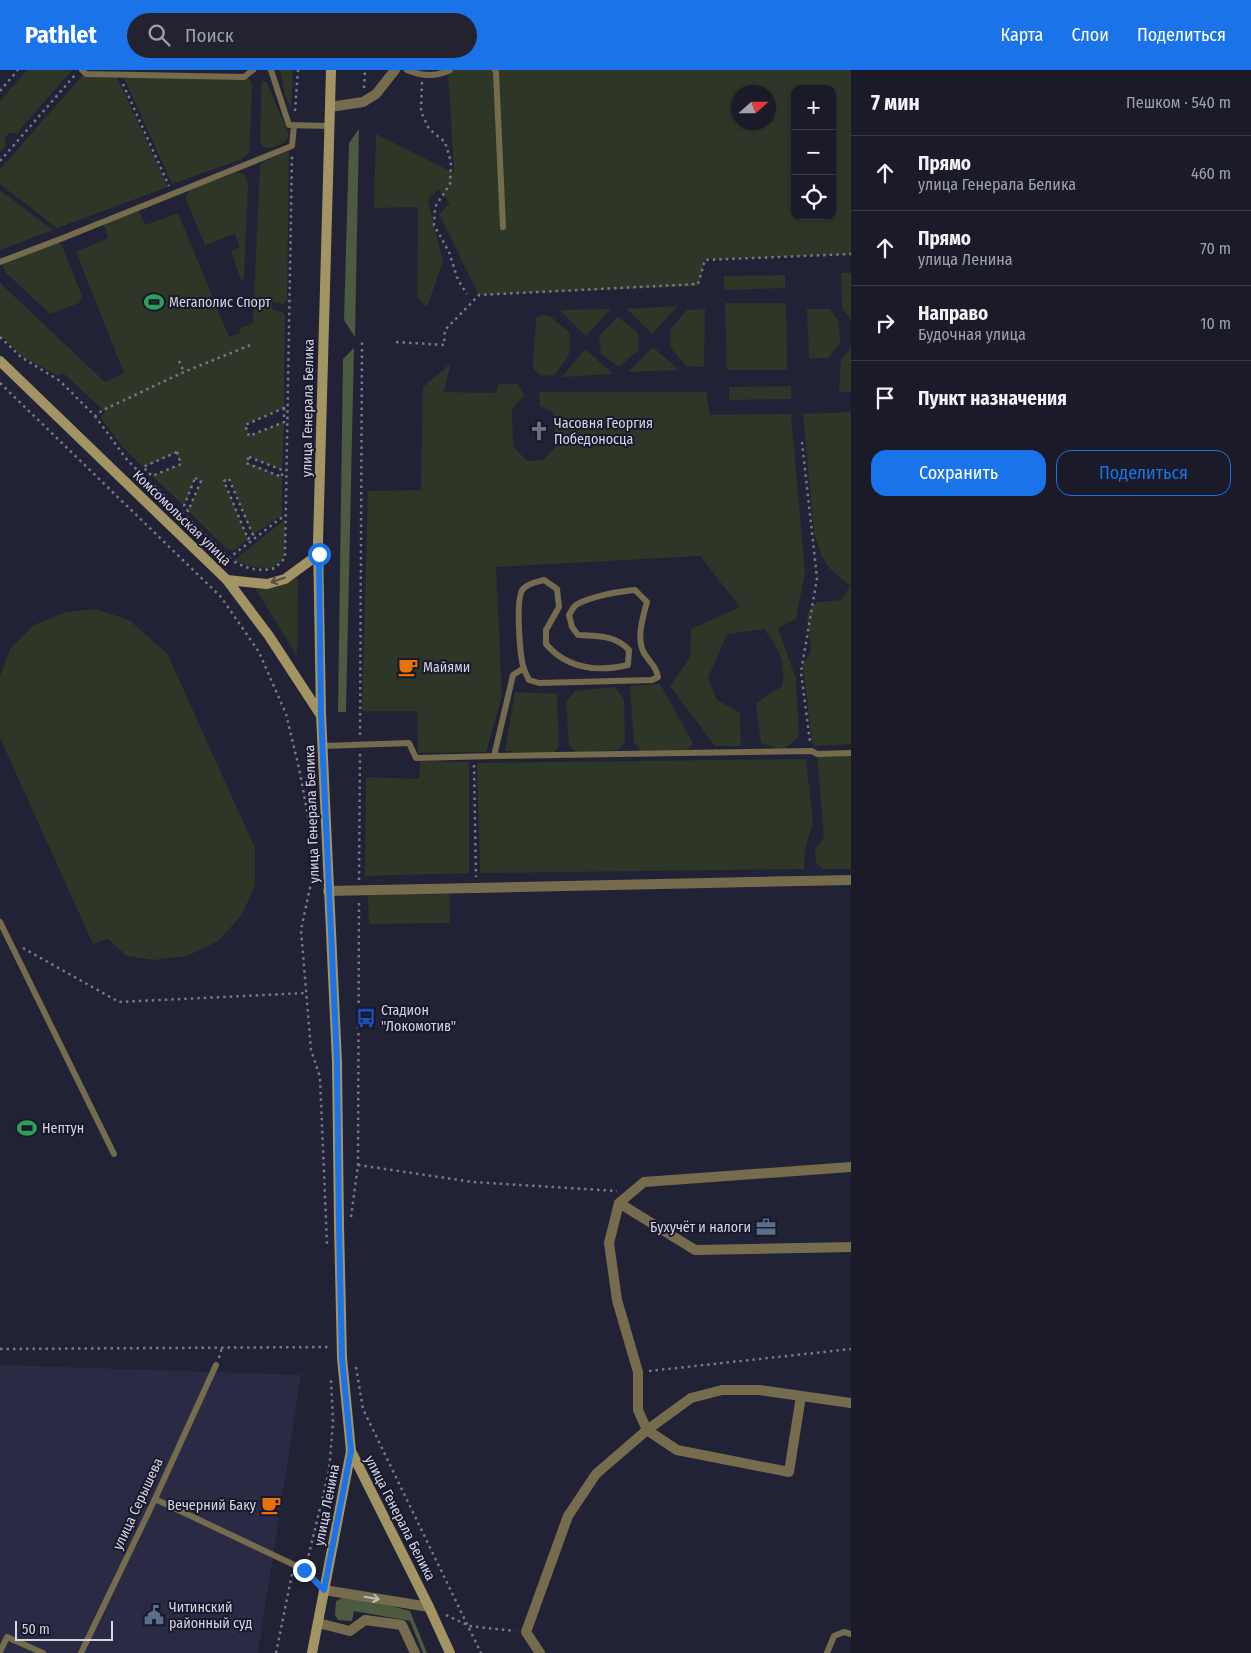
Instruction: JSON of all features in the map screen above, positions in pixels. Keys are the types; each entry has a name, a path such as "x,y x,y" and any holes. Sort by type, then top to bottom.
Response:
{"main road":[{"name":"улица Генерала Белика","path":"331,70 319,554 321,714 337,1062 342,1358 351,1451 450,1653"},
{"name":"Комсомольская улица","path":"0,361 227,580 269,636 321,714"},
{"path":"227,580 267,584 285,579 319,554"},
{"name":"улица Ленина","path":"312,1653 351,1451"}],"street":[{"path":"330,107 363,102 376,94 395,70"},
{"path":"328,891 851,880"},
{"path":"801,1396 789,1472 677,1450 647,1430 638,1410 638,1372 617,1300 609,1243 619,1203 644,1182 851,1167"},
{"path":"619,1203 695,1250 851,1247"},
{"path":"540,1653 526,1632 568,1516 596,1474 647,1430 691,1398 722,1390 759,1390 851,1403"},
{"path":"324,1590 429,1607"},
{"path":"318,1623 350,1630 365,1620 402,1625 415,1653"}],"lane":[{"path":"81,70 86,74 244,76 253,70"},
{"path":"271,70 289,125 329,126"},
{"path":"407,70 422,76 450,70"},
{"path":"495,70 503,227"},
{"path":"0,262 292,146 294,125"},
{"path":"544,580 557,589 559,607 546,630 546,644 555,655 570,663 593,668 614,668 628,665 629,650 622,643 605,636 578,635 572,627 569,615 575,605 619,591 635,590 647,602 643,615 640,640 644,653 657,670 658,676 652,680 540,683 529,680 524,668 518,612 519,598 522,589 533,582 544,580"},
{"path":"494,756 513,676 524,668"},
{"path":"323,746 409,743 416,758 812,751 817,754 851,753"},
{"path":"0,922 114,1154"},
{"name":"улица Серышева","path":"81,1653 155,1499 216,1365"},
{"path":"155,1499 304,1570 324,1590"},
{"path":"827,1653 834,1636 844,1632 851,1634"},
{"path":"0,1652 7,1638 43,1653"}],"path":[{"path":"0,91 18,70"},
{"path":"0,161 81,70"},
{"path":"294,125 298,70"},
{"path":"363,102 365,70"},
{"path":"119,75 173,194"},
{"path":"422,76 421,112 429,130 445,142 451,162 450,184 435,207 434,225 449,252 458,280 467,294"},
{"path":"0,337 21,357 60,381 95,416 128,461 229,558 239,565 256,570 274,568 285,558 284,473 292,146"},
{"path":"396,342 444,345 445,330 479,295 698,284 705,260 851,254"},
{"path":"95,416 103,410 184,372 253,344"},
{"path":"179,361 184,372"},
{"path":"0,383 221,597 259,652 286,714 310,827 311,883 301,930 311,1050 320,1077 326,1226"},
{"path":"284,408 284,422 249,436 245,424 268,415 284,408"},
{"path":"802,442 816,578 801,672 812,751"},
{"path":"176,452 181,464 152,476 143,467 151,463 176,452"},
{"path":"249,457 282,470 284,473 282,478 246,462 249,457"},
{"path":"195,478 201,481 188,511 184,506 195,478"},
{"path":"229,479 253,535 248,539 224,481 229,479"},
{"path":"229,558 285,515"},
{"path":"474,757 476,889"},
{"path":"9,940 119,1002 305,993"},
{"path":"350,1224 358,1165 473,1182 622,1191 619,1203"},
{"path":"0,1349 330,1347"},
{"path":"638,1372 851,1349"},
{"path":"355,1366 363,1409 481,1653"},
{"path":"304,1570 329,1471 333,1422 331,1372"},
{"path":"276,1653 293,1565"},
{"path":"429,1607 469,1626 526,1632"}],"shaded area":[{"path":"0,1365 301,1375 258,1653 0,1653"}],"green space":[{"path":"27,70 72,70 17,133 9,133 5,137 6,146 0,152 0,101"},
{"path":"280,70 293,70 291,108 285,95"},
{"path":"448,70 851,70 851,254 705,260 698,286 479,295 439,214 450,203 438,189 428,200 443,261 427,307 417,298 418,207 374,208 376,134 454,173"},
{"path":"86,74 116,75 168,187 57,228 0,184 0,169 82,76"},
{"path":"123,76 247,77 252,86 249,153 242,159 172,184"},
{"path":"262,81 267,83 289,135 283,143 270,148 262,146 260,140"},
{"path":"359,129 355,337 344,320 349,143"},
{"path":"289,151 287,300 283,304 272,302 272,310 282,312 285,315 284,408 245,425 250,436 284,422 282,470 250,457 247,462 282,477 282,515 253,535 229,479 224,481 248,539 233,551 227,549 188,511 201,481 195,478 184,506 152,476 181,464 176,453 143,467 122,446 100,417 105,412 63,373 58,376 23,357 0,335 0,283 105,382 124,373 76,252 108,238 104,224 139,211 145,225 178,213 229,337 240,333 239,329 253,323 260,165"},
{"path":"237,172 244,174 248,184 244,279 241,280 231,251 240,247 235,234 205,245 186,200 186,195 190,190"},
{"path":"0,190 53,230 0,250"},
{"path":"57,242 62,246 82,296 79,303 50,314 6,273 3,263"},
{"path":"841,273 851,273 851,319 842,309"},
{"path":"785,275 785,288 724,290 724,276"},
{"path":"725,303 786,303 787,370 727,370"},
{"path":"678,306 652,334 627,309"},
{"path":"611,309 586,336 560,310"},
{"path":"705,309 704,367 686,366 670,347 671,328 687,310"},
{"path":"807,309 830,309 839,322 840,344 828,358 809,358"},
{"path":"542,315 550,316 570,333 569,354 555,375 541,376 533,368 536,318"},
{"path":"618,317 638,333 639,350 619,367 601,354 599,336"},
{"path":"653,347 679,370 628,372"},
{"path":"851,347 851,392 839,392 841,359"},
{"path":"354,348 346,712 338,712 343,359"},
{"path":"585,349 613,374 562,377"},
{"path":"451,363 444,392 496,393 498,384 518,384 525,395 512,409 513,446 527,461 543,460 557,446 553,412 540,406 539,392 706,392 710,415 791,414 805,573 796,619 778,628 796,679 799,736 783,750 761,743 756,703 782,686 783,677 780,656 764,629 727,634 708,678 717,700 740,713 741,746 715,746 670,686 690,657 691,629 740,607 700,556 496,567 502,696 486,752 418,753 417,711 362,711 368,491 421,490 423,387"},
{"path":"791,386 791,399 729,400 729,387"},
{"path":"851,412 851,744 815,746 812,743 803,665 811,651 807,614 817,602 841,600 850,586 829,568 821,555 814,533 803,414"},
{"path":"284,520 285,550 278,564 273,567 260,568 235,560"},
{"path":"291,578 298,579 297,656 253,585"},
{"path":"95,609 129,620 167,653 255,848 255,886 241,916 218,941 187,956 154,960 127,956 108,939 93,944 0,738 0,676 10,649 34,625 66,612"},
{"path":"660,684 693,743 687,750 641,751 634,742 630,686"},
{"path":"615,687 624,700 625,742 618,750 576,752 569,745 566,701 575,691"},
{"path":"515,692 557,694 559,747 551,754 505,751"},
{"path":"851,755 851,869 823,869 816,863 815,850 824,837 817,756"},
{"path":"806,759 813,822 805,850 804,869 480,873 477,763"},
{"path":"420,761 469,762 469,873 365,876 366,777 419,779"},
{"path":"449,894 450,923 369,924 368,895"},
{"path":"343,1598 380,1603 410,1611 427,1653 423,1653 410,1621 354,1611 352,1621 338,1620 335,1615 336,1601"}],"place":[{"name":"Мегаполис Спорт","path":"154,302"},
{"name":"Часовня Георгия Победоносца","path":"539,431"},
{"name":"Майями","path":"408,667"},
{"name":"Стадион \"Локомотив\"","path":"366,1018"},
{"name":"Нептун","path":"27,1128"},
{"name":"Бухучёт и налоги","path":"766,1227"},
{"name":"Вечерний Баку","path":"271,1505"},
{"name":"Читинский районный суд","path":"154,1615"}],"route":[{"path":"304,1570 324,1590 351,1451 342,1358 337,1062 321,714 319,554"}]}
